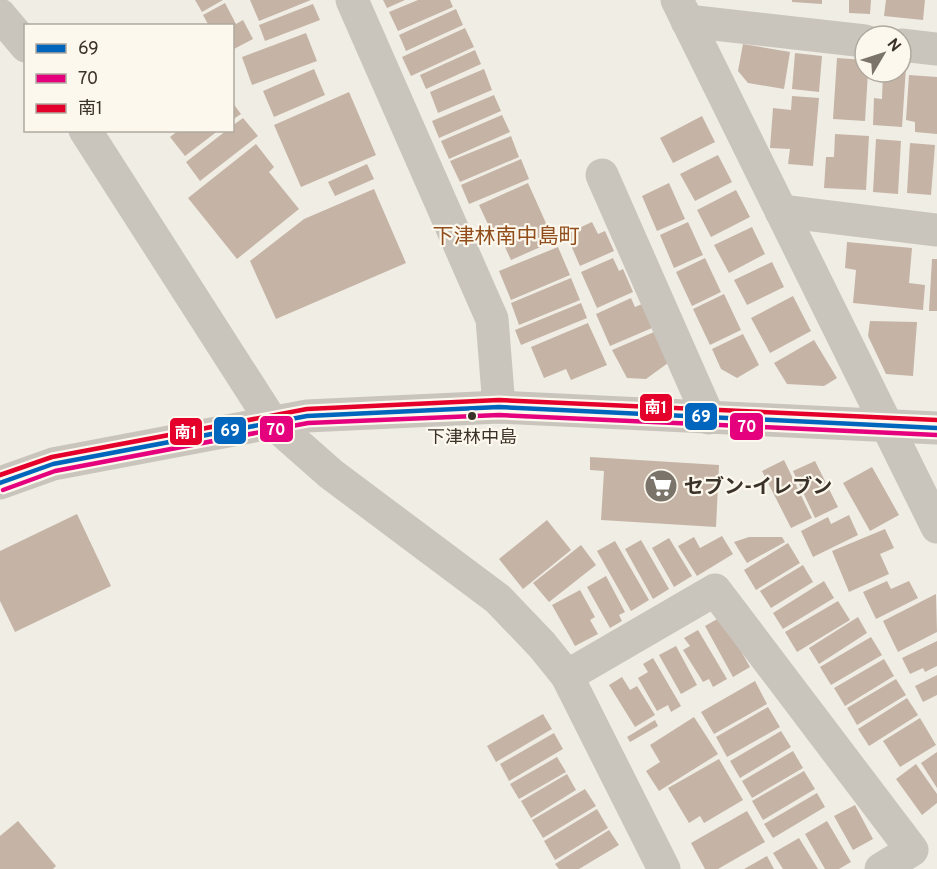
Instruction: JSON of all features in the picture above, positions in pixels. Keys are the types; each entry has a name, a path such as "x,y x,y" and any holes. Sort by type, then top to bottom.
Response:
{"street":[{"path":"352,0 492,319 499,407"},
{"path":"682,10 853,39"},
{"path":"682,10 937,527"},
{"path":"0,15 24,44"},
{"path":"913,46 937,49"},
{"path":"86,132 272,423 331,474 498,599 542,645 567,676 664,869"},
{"path":"602,175 709,418"},
{"path":"781,211 937,230"},
{"path":"0,483 53,464 308,416 499,407 937,428"},
{"path":"567,676 715,590 924,847 881,869"}],"building":[{"path":"195,0 223,0 202,12"},
{"path":"250,0 311,0 259,21"},
{"path":"383,0 405,0 387,8"},
{"path":"418,0 450,0 453,7 398,31 389,12"},
{"path":"792,0 822,0 822,4 792,2"},
{"path":"849,0 871,0 870,14 849,13"},
{"path":"886,0 925,0 923,20 884,16"},
{"path":"225,3 236,24 243,20 253,39 234,49 234,24 208,24 203,15"},
{"path":"313,4 320,20 265,41 259,25"},
{"path":"456,9 463,25 406,51 399,35"},
{"path":"465,28 474,47 411,76 402,57"},
{"path":"306,33 317,61 252,85 242,57"},
{"path":"743,44 790,52 784,89 748,83 738,71"},
{"path":"475,50 481,64 426,89 420,75"},
{"path":"795,53 822,56 819,92 792,89"},
{"path":"837,58 853,59 853,84 867,84 865,121 833,119"},
{"path":"314,69 325,95 274,117 263,91"},
{"path":"484,69 492,90 438,113 430,92"},
{"path":"913,75 937,77 937,134 915,132 915,122 906,120 908,84 913,84"},
{"path":"883,84 905,84 902,127 873,125 874,98 882,99"},
{"path":"349,92 376,155 301,187 274,125"},
{"path":"494,95 501,111 439,138 432,121"},
{"path":"792,96 819,98 813,166 788,164 790,149 770,148 773,108 791,110"},
{"path":"234,105 241,114 234,119"},
{"path":"502,115 510,132 449,159 441,141"},
{"path":"702,116 715,142 673,163 660,138"},
{"path":"243,118 258,136 200,181 186,162 224,132 234,132 234,125"},
{"path":"176,132 216,132 185,156 170,137"},
{"path":"835,134 869,136 866,190 824,188 826,157 834,157"},
{"path":"511,136 519,157 460,182 450,161"},
{"path":"876,139 901,141 898,194 873,192"},
{"path":"910,143 935,145 931,195 907,193"},
{"path":"256,144 274,167 269,172 299,209 237,259 188,198"},
{"path":"718,155 732,182 695,201 680,174"},
{"path":"521,159 529,179 469,204 461,185"},
{"path":"367,164 374,179 335,196 328,182"},
{"path":"528,183 554,241 511,260 498,232 493,235 479,205"},
{"path":"669,183 685,219 657,231 642,196"},
{"path":"374,189 406,263 276,319 250,261 304,219"},
{"path":"736,190 750,217 711,237 697,210"},
{"path":"592,222 598,234 605,231 614,251 580,266 566,234"},
{"path":"688,222 703,255 674,268 660,235"},
{"path":"752,227 765,254 729,273 714,245"},
{"path":"847,242 912,248 909,283 925,285 923,310 853,303 856,270 845,268"},
{"path":"558,247 570,275 511,300 499,271"},
{"path":"613,258 619,271 623,269 633,292 597,308 581,272"},
{"path":"705,258 721,292 692,306 676,272"},
{"path":"932,259 937,259 937,311 929,311"},
{"path":"772,262 784,287 747,305 734,280"},
{"path":"571,278 580,300 519,325 511,303"},
{"path":"724,294 741,330 710,345 693,309"},
{"path":"793,296 811,331 770,353 751,318"},
{"path":"631,298 635,307 642,304 652,328 610,346 596,314"},
{"path":"581,303 587,318 521,345 515,330"},
{"path":"870,321 917,322 913,376 886,374 868,336"},
{"path":"588,323 607,365 571,380 566,369 544,378 531,347"},
{"path":"654,332 668,363 646,379 627,378 612,350"},
{"path":"743,334 759,365 737,378 721,369 712,349"},
{"path":"814,340 837,378 824,386 787,384 774,363"},
{"path":"590,457 719,465 716,527 601,520 604,471 590,470"},
{"path":"784,460 812,518 791,528 762,471"},
{"path":"815,461 838,507 815,518 793,471"},
{"path":"872,467 899,515 870,531 843,483"},
{"path":"77,514 111,586 15,632 0,601 0,551"},
{"path":"849,515 858,535 813,557 801,531 828,517 831,524"},
{"path":"547,520 571,550 523,589 499,559"},
{"path":"885,529 894,548 880,554 889,574 849,592 832,551"},
{"path":"722,536 733,554 697,576 678,546 694,537 700,548"},
{"path":"749,537 782,537 785,542 747,563 734,542"},
{"path":"669,538 692,576 674,587 652,548"},
{"path":"641,540 669,589 653,599 625,549"},
{"path":"615,541 649,600 631,611 597,551"},
{"path":"788,543 800,563 756,590 744,570"},
{"path":"581,545 596,565 549,602 533,583"},
{"path":"803,565 813,582 771,608 760,591"},
{"path":"606,576 625,612 619,615 622,621 610,628 587,587"},
{"path":"824,581 834,598 783,629 773,613"},
{"path":"887,581 891,589 909,581 918,598 876,619 863,592"},
{"path":"580,590 595,617 590,620 598,634 575,646 552,605"},
{"path":"936,594 937,632 898,652 883,621"},
{"path":"838,601 850,620 797,652 785,632"},
{"path":"858,617 867,633 819,664 809,648"},
{"path":"719,618 727,626 750,667 733,677 705,626"},
{"path":"698,630 727,679 713,687 709,679 703,682 683,650 690,646 684,638"},
{"path":"871,637 882,655 831,685 820,667"},
{"path":"937,641 937,666 925,672 923,668 910,674 902,658"},
{"path":"676,646 697,685 681,694 659,655"},
{"path":"653,658 681,706 671,712 668,705 657,711 638,678 648,672 643,664"},
{"path":"884,659 894,676 845,706 834,688"},
{"path":"937,675 937,695 923,702 915,686"},
{"path":"622,677 630,690 637,686 655,715 635,727 609,685"},
{"path":"896,679 906,695 857,725 847,708"},
{"path":"755,681 767,704 714,734 701,712"},
{"path":"907,698 918,715 869,746 858,729"},
{"path":"768,707 780,727 727,757 716,737"},
{"path":"543,714 552,729 496,762 487,746"},
{"path":"694,717 718,754 659,791 646,771 660,762 650,745"},
{"path":"920,718 936,745 900,767 883,741"},
{"path":"655,720 658,726 630,742 627,737"},
{"path":"781,731 791,747 740,778 730,761"},
{"path":"554,733 563,749 509,781 500,764"},
{"path":"793,751 803,768 752,798 742,781"},
{"path":"937,752 937,788 921,763"},
{"path":"557,757 566,772 519,799 510,784"},
{"path":"719,759 743,800 704,823 700,816 689,823 668,788"},
{"path":"916,764 937,794 937,803 922,815 896,779"},
{"path":"804,771 815,789 763,820 752,801"},
{"path":"567,774 576,790 531,818 521,801"},
{"path":"585,789 596,806 543,838 532,820"},
{"path":"817,793 825,807 773,838 764,824"},
{"path":"855,805 873,839 853,850 834,816"},
{"path":"597,809 608,828 555,860 544,841"},
{"path":"747,811 765,842 718,869 705,869 691,843"},
{"path":"18,821 56,866 53,869 0,869 0,836"},
{"path":"827,821 851,862 839,869 825,869 805,834"},
{"path":"609,830 619,845 579,869 559,869 555,864"},
{"path":"799,838 818,869 783,869 773,853"},
{"path":"767,856 774,869 744,869"}],"transit line":[{"name":"南1","path":"0,475 52,457 307,409 499,400 937,420"},
{"name":"69","path":"0,483 53,464 307,416 499,407 937,428"},
{"name":"70","path":"3,490 55,471 308,423 499,415 937,435"}],"place":[{"name":"下津林中島","path":"472,416"},
{"name":"セブン-イレブン","path":"661,486"}],"district":[{"name":"下津林南中島町","path":"506,236"}]}
